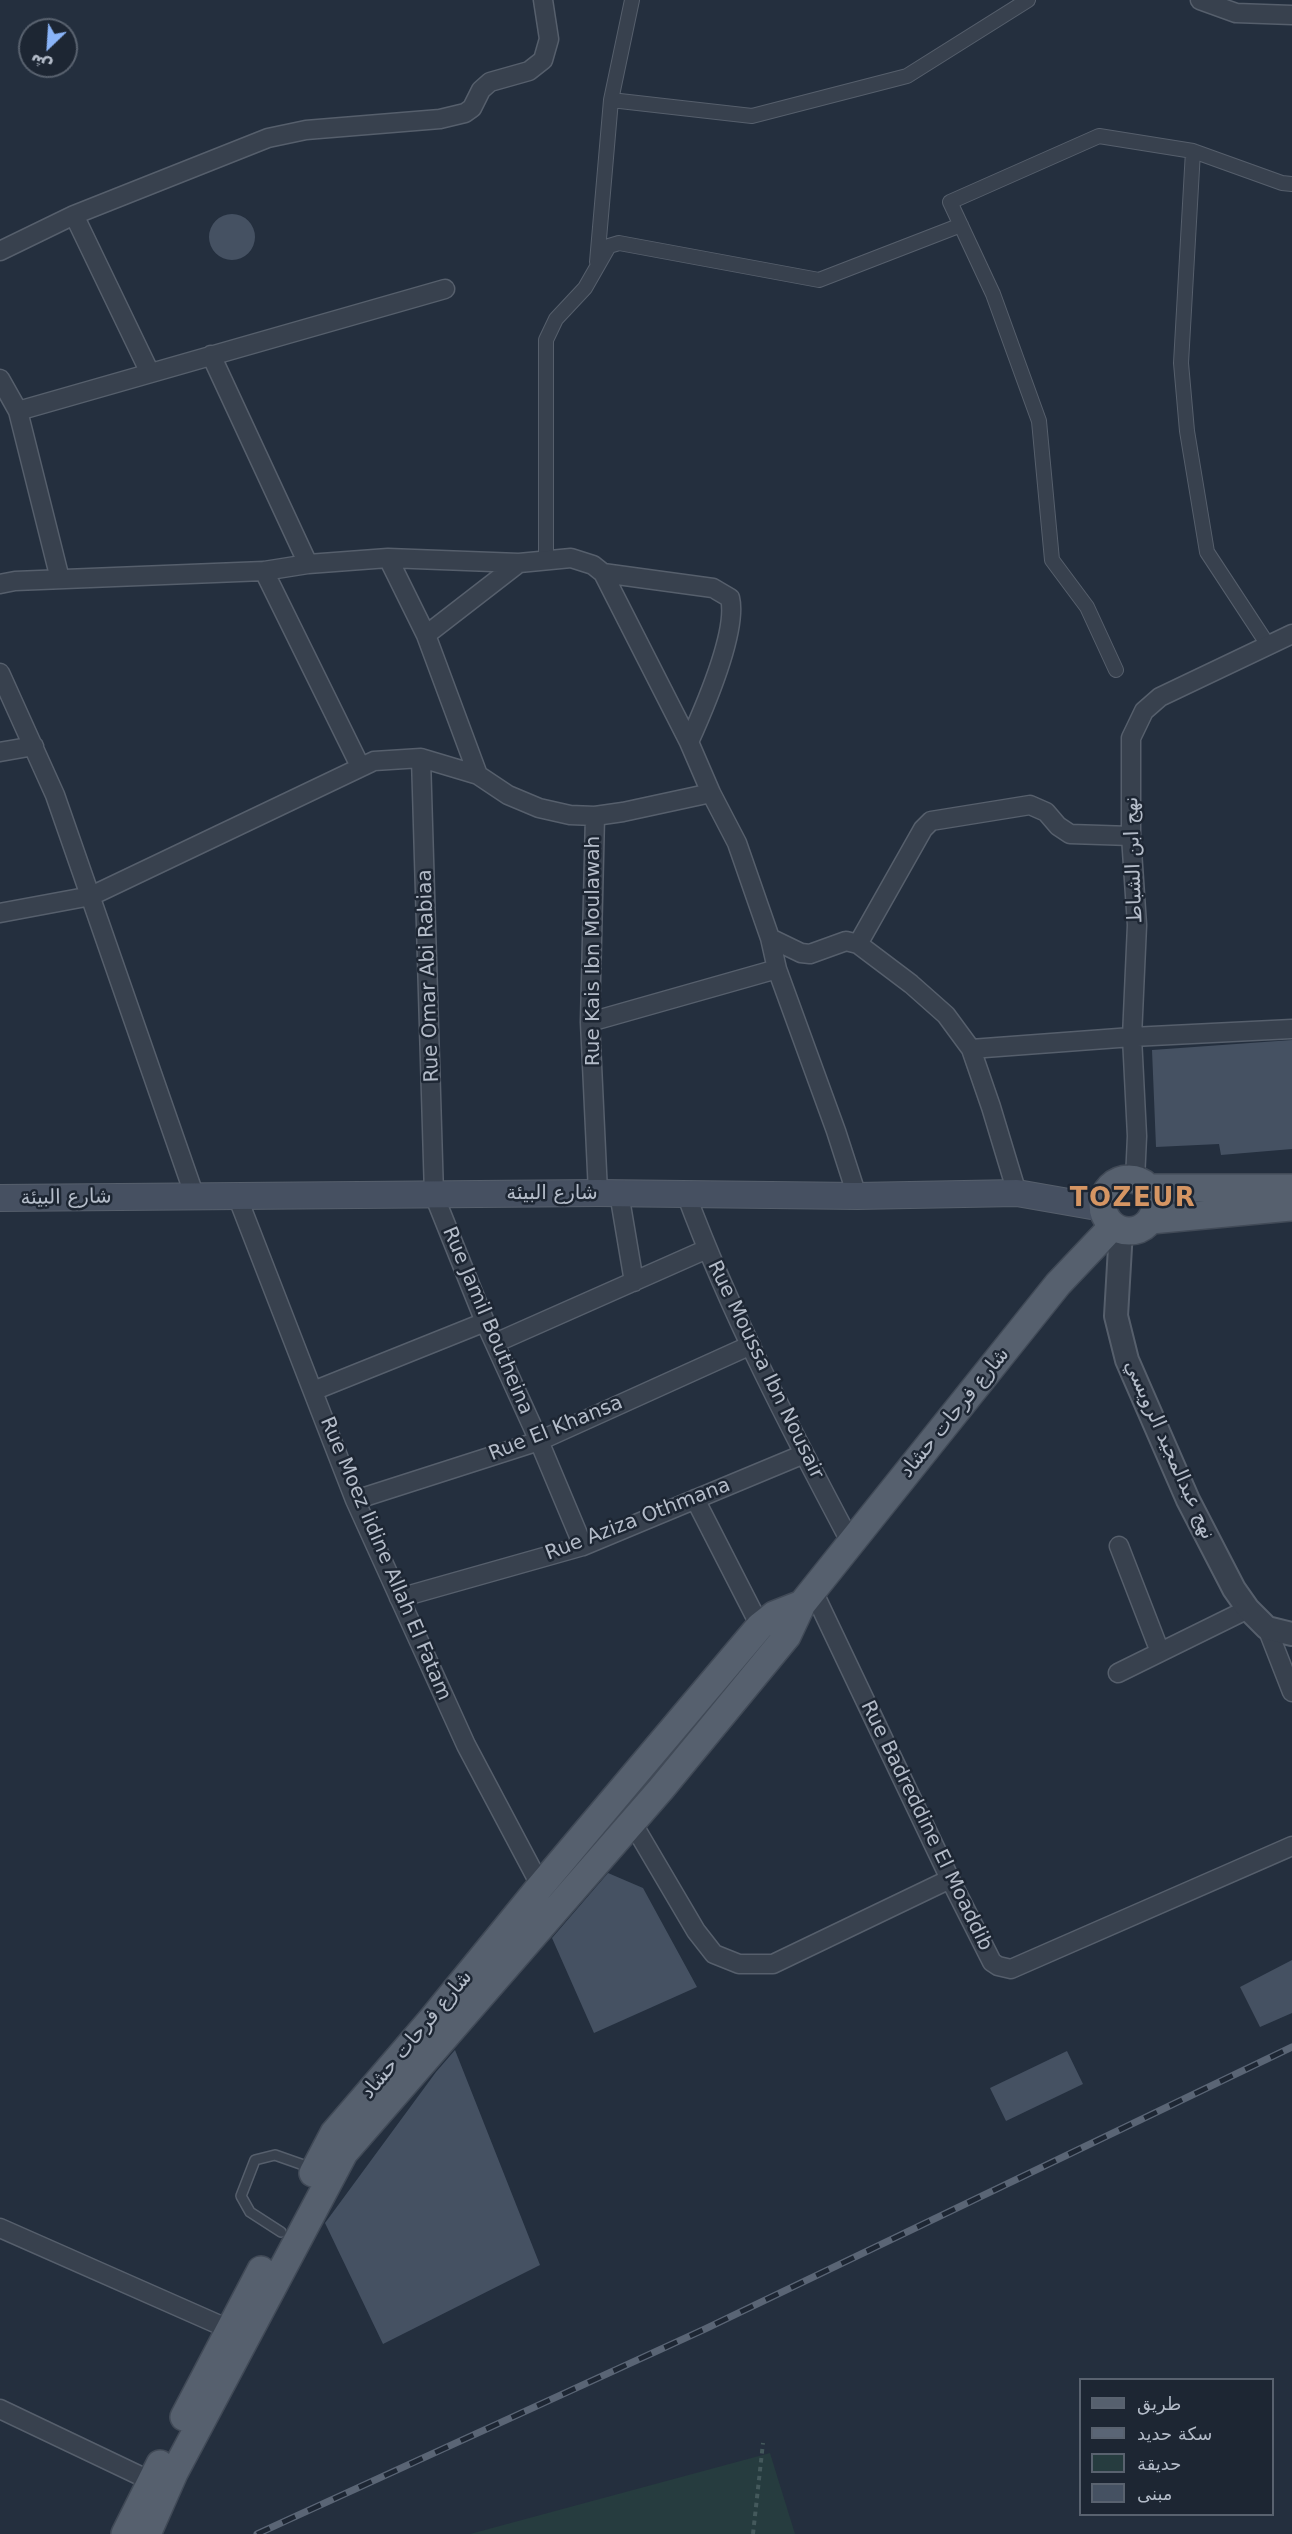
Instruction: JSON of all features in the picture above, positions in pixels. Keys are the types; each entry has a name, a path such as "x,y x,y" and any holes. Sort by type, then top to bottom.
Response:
{"main road":[{"path":"1292,1188 1142,1184 1118,1181 1106,1193 1112,1221 1138,1230 1151,1220 1292,1207"},
{"path":"1142,1184 1155,1204 1151,1220"},
{"name":"شارع البيئة","path":"0,1198 608,1193 856,1196 1017,1193 1112,1221"},
{"name":"شارع فرحات حشاد","path":"125,2534 151,2481 344,2153 662,1790 787,1636 807,1598 1058,1284 1112,1221"},
{"name":"شارع فرحات حشاد","path":"147,2534 281,2232 334,2133 433,2018 539,1888 760,1626 774,1615 807,1598"},
{"path":"642,1768 662,1790"}],"street":[{"path":"0,251 74,215 268,138 306,130 440,119 465,113 472,108 481,90 490,82 529,71 543,60 549,39 543,0"},
{"path":"596,272 611,100 632,0"},
{"path":"611,100 752,116 907,76 1028,0"},
{"path":"1200,0 1236,13 1292,15"},
{"path":"1116,670 1087,607 1052,560 1039,421 993,294 950,202 1099,136 1192,151 1282,183 1292,184"},
{"path":"1192,151 1180,363 1187,431 1207,552 1268,645"},
{"path":"74,215 150,373"},
{"path":"546,559 546,340 556,319 585,288 596,272 604,251 609,246 619,243 819,280 960,225"},
{"path":"18,411 445,289"},
{"path":"212,355 308,564"},
{"path":"0,380 18,411 60,579"},
{"path":"388,558 426,635 478,775"},
{"path":"0,584 60,579 264,571 308,564 388,558 519,563 571,558 593,566 603,573 713,588 730,598 732,607 730,622 711,694 688,742"},
{"path":"426,635 519,563"},
{"path":"264,571 360,766"},
{"path":"603,573 737,843 770,938 777,969 836,1131 856,1196"},
{"name":"نهج ابن الشباط","path":"1142,1184 1132,1036 1137,925 1131,836 1131,738 1144,711 1160,697 1292,634"},
{"path":"0,673 56,795 195,1197"},
{"path":"0,752 34,746"},
{"path":"0,913 91,896 374,761 421,759 478,775 508,795 539,808 570,816 595,816 711,793"},
{"name":"Rue Omar Abi Rabiaa","path":"421,759 432,1055 434,1195"},
{"path":"858,944 923,829 931,821 1030,805 1046,812 1058,826 1070,834 1131,836"},
{"name":"Rue Kais Ibn Moulawah","path":"595,816 590,1022 608,1193 634,1282"},
{"path":"770,938 801,953 810,954 846,941 858,944 903,977 946,1015 971,1049 1017,1193"},
{"path":"590,1022 777,969"},
{"path":"971,1049 1132,1036 1292,1029"},
{"name":"Rue Moussa Ibn Nousair","path":"686,1194 707,1249 751,1345 851,1544"},
{"name":"Rue Jamil Boutheina","path":"434,1195 485,1322 583,1546"},
{"name":"Rue Moez lidine Allah El Fatam","path":"237,1196 355,1500 466,1745 539,1888 557,1910"},
{"name":"نهج عبدالمجيد الرويسي","path":"1112,1221 1116,1316 1127,1360 1188,1500 1234,1589 1248,1609 1268,1628 1292,1634"},
{"path":"495,1342 707,1249"},
{"path":"313,1391 485,1322"},
{"name":"Rue El Khansa","path":"355,1500 539,1441 751,1345"},
{"name":"Rue Aziza Othmana","path":"399,1598 583,1546 804,1454"},
{"path":"695,1499 760,1626"},
{"path":"1119,1546 1160,1652"},
{"name":"Rue Badreddine El Moaddib","path":"807,1598 992,1962 998,1966 1011,1969 1292,1846"},
{"path":"1118,1673 1248,1609"},
{"path":"1268,1628 1292,1692"},
{"path":"633,1824 696,1931 714,1954 739,1964 773,1964 950,1880"},
{"path":"0,2228 238,2333"},
{"path":"0,2409 151,2481"}],"lane":[{"path":"281,2232 250,2212 241,2196 255,2160 275,2155 315,2169"}],"path":[{"path":"753,2534 763,2443"}],"green space":[{"path":"770,2453 795,2534 470,2534"}],"building":[{"path":"232,214 248,221 255,237 248,253 232,260 216,253 209,237 216,221"},
{"path":"1292,1040 1292,1149 1221,1155 1219,1144 1156,1147 1152,1050"},
{"path":"608,1873 643,1888 697,1987 594,2033 552,1938"},
{"path":"1292,1960 1292,2013 1260,2027 1240,1987"},
{"path":"455,2050 540,2265 383,2344 325,2223 436,2072"},
{"path":"1067,2051 1083,2084 1006,2121 990,2088"}],"railway":[{"path":"257,2534 705,2329 1292,2047"}],"district":[{"name":"TOZEUR","path":"1133,1199"}]}
